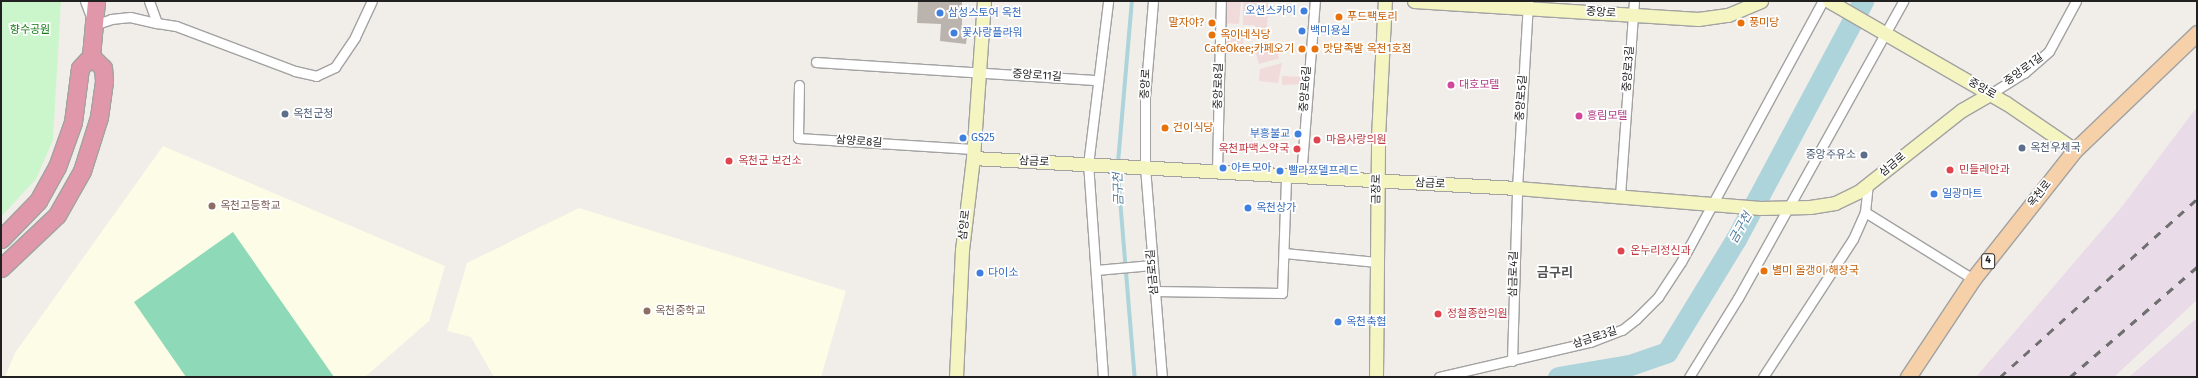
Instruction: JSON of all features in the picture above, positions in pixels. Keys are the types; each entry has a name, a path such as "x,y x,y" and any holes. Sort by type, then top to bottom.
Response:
{"highway":[{"path":"1,240 38,202 57,167 73,122 80,68 91,56 96,1"},
{"path":"1,268 57,216 82,171 99,117 104,81 103,68 91,56"}],"main road":[{"name":"옥천로","path":"1908,377 1973,279 2075,150 2197,33"}],"street":[{"path":"85,1 94,25 111,19 130,17 157,24 176,26 295,71 316,76 335,67 355,37 372,1"},
{"path":"149,1 157,24"},
{"name":"삼양로","path":"956,377 962,250 973,154 977,72 984,1"},
{"path":"1103,377 1091,165 1097,80 1108,1"},
{"name":"중앙로","path":"1141,167 1152,1"},
{"name":"중앙로8길","path":"1217,171 1221,1"},
{"name":"중앙로6길","path":"1301,177 1315,1"},
{"name":"금장로","path":"1376,377 1378,181 1385,1"},
{"name":"중앙로","path":"1414,1 1528,5 1633,15 1698,19 1728,15 1761,1"},
{"name":"중앙로3길","path":"1620,196 1634,1"},
{"path":"1689,377 1786,209 1903,1"},
{"name":"중앙로1길","path":"1990,94 2024,73 2050,51 2076,1"},
{"name":"중앙로","path":"1829,2 1990,94 2075,150"},
{"name":"삼금로3길","path":"1439,377 1590,342 1622,330 1658,297 1719,204 1829,2"},
{"name":"중앙로5길","path":"1517,188 1528,5"},
{"path":"816,62 977,72"},
{"name":"중앙로11길","path":"977,72 1097,80"},
{"name":"삼양로8길","path":"799,85 798,138 973,154"},
{"name":"삼금로","path":"973,154 1091,165 1517,188 1786,209 1835,203 1868,184 1962,110 1990,94"},
{"name":"삼금로5길","path":"1141,167 1162,377"},
{"path":"1154,291 1282,293 1286,176"},
{"path":"1763,377 1849,246 1865,212 1868,184"},
{"name":"삼금로4길","path":"1512,361 1517,188"},
{"path":"1865,212 1973,279"},
{"path":"1284,253 1377,262"},
{"path":"1096,270 1152,265"}],"shaded area":[{"path":"1223,1 1241,1 1239,24 1223,23"},
{"path":"1243,1 1268,1 1267,37 1256,38 1255,25 1243,25"},
{"path":"1223,31 1237,33 1243,37 1244,54 1222,54"},
{"path":"1275,43 1279,58 1259,64 1255,48"},
{"path":"1282,63 1278,83 1259,81 1260,69"},
{"path":"1282,76 1304,77 1304,84 1282,85"},
{"path":"2197,107 2197,300 2114,377 1976,377 2120,209"},
{"name":"옥천고등학교","path":"163,146 445,266 429,321 365,377 5,377 15,353"},
{"name":"옥천중학교","path":"579,208 846,291 821,377 494,377 471,337 447,331 467,263"},
{"path":"2197,318 2197,377 2129,377"}],"green space":[{"name":"향수공원","path":"1,1 61,1 53,140 36,179 1,217"},
{"path":"233,232 334,377 186,377 134,302"}],"building":[{"name":"삼성스토어 옥천","path":"918,1 962,1 962,25 968,26 966,44 940,41 941,24 917,23"}],"waterway":[{"name":"금구천","path":"1118,163 1132,1"},
{"name":"금구천","path":"1558,377 1630,365 1667,352 1736,239 1863,1"},
{"name":"금구천","path":"1118,169 1135,377"}],"railway":[{"path":"2000,377 2197,199"},
{"path":"2070,377 2197,267"}],"place":[{"name":"오션스카이","path":"1304,11"},
{"name":"삼성스토어 옥천","path":"940,13"},
{"name":"푸드팩토리","path":"1339,17"},
{"name":"말자야?","path":"1212,23"},
{"name":"풍미당","path":"1741,23"},
{"name":"백미용실","path":"1302,31"},
{"name":"꽃사랑플라워","path":"954,33"},
{"name":"옥이네식당","path":"1212,35"},
{"name":"CafeOkee;카페오기","path":"1302,49"},
{"name":"맛담족발 옥천1호점","path":"1315,49"},
{"name":"대호모텔","path":"1451,85"},
{"name":"옥천군청","path":"285,114"},
{"name":"흥림모텔","path":"1579,116"},
{"name":"건이식당","path":"1165,128"},
{"name":"부흥불교","path":"1298,134"},
{"name":"GS25","path":"963,138"},
{"name":"마음사랑의원","path":"1317,140"},
{"name":"옥천우체국","path":"2022,148"},
{"name":"옥천파맥스약국","path":"1297,149"},
{"name":"중앙주유소","path":"1864,155"},
{"name":"옥천군 보건소","path":"729,161"},
{"name":"아트모아","path":"1223,168"},
{"name":"민들레안과","path":"1950,170"},
{"name":"빨라쬬델프레드","path":"1280,171"},
{"name":"일광마트","path":"1934,194"},
{"name":"옥천고등학교","path":"212,206"},
{"name":"옥천상가","path":"1248,208"},
{"name":"온누리정신과","path":"1621,251"},
{"name":"별미 올갱이 해장국","path":"1764,271"},
{"name":"다이소","path":"980,273"},
{"name":"옥천중학교","path":"647,311"},
{"name":"정철종한의원","path":"1438,314"},
{"name":"옥천축협","path":"1338,322"}],"district":[{"name":"금구리","path":"1555,273"}]}
